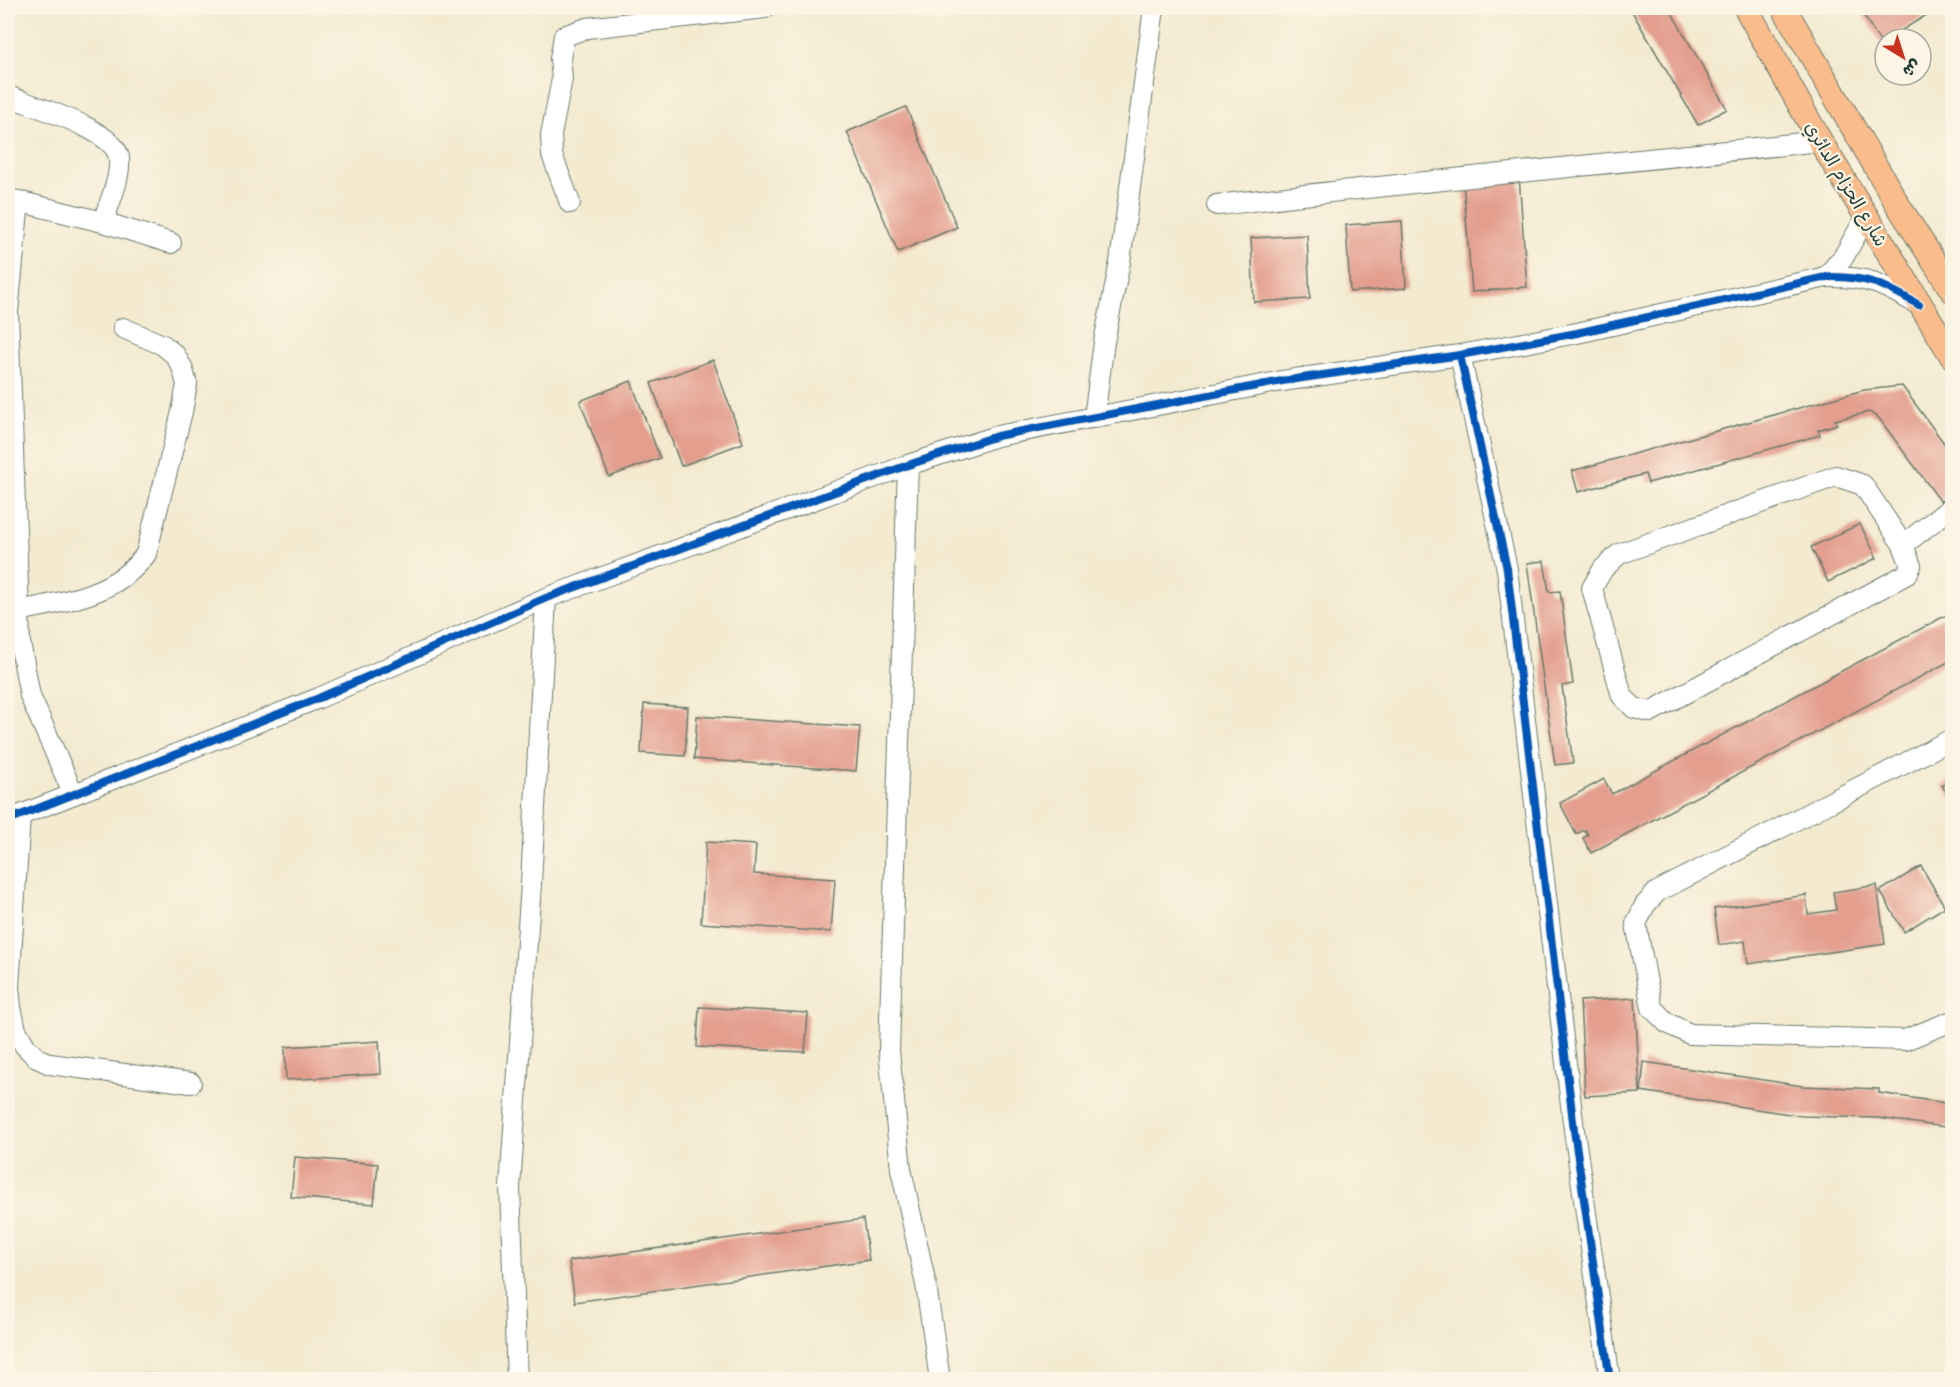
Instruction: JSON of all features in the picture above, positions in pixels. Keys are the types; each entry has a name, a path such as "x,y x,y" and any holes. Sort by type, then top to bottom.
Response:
{"main road":[{"name":"شارع الحزام الدائري","path":"1746,8 1820,141 1919,305 1953,356"},
{"name":"شارع الحزام الدائري","path":"1785,8 1898,205 1953,290"}],"street":[{"path":"570,204 552,155 550,135 562,79 560,59 564,36 587,28 765,8"},
{"path":"1094,418 1104,342 1120,262 1154,8"},
{"path":"8,96 80,124 104,137 114,147 118,155 119,167 103,222"},
{"path":"1217,205 1429,179 1548,170 1820,141"},
{"path":"73,794 30,696 13,612 8,312 13,200 103,222 171,243"},
{"path":"1826,277 1844,256 1866,217"},
{"path":"191,1083 50,1064 37,1058 25,1047 16,1030 9,987 14,818 320,698 546,598 908,465 997,436 1282,381 1460,355 1577,333 1826,277 1856,276 1870,280 1919,305"},
{"path":"13,612 105,588 135,570 146,554 187,384 175,355 163,345 123,328"},
{"path":"1460,355 1507,569 1574,1130 1610,1380"},
{"path":"908,465 889,1051 902,1169 926,1285 940,1380"},
{"path":"1836,476 1863,484 1904,545 1911,566 1907,574 1897,581 1650,712 1634,708 1622,696 1592,588 1603,569 1618,554 1836,476"},
{"path":"1904,545 1953,507"},
{"path":"517,1380 510,1187 531,884 546,598"},
{"path":"1953,739 1657,892 1645,905 1636,924 1652,1008 1667,1023 1690,1034 1905,1040 1953,1021"}],"building":[{"path":"1630,8 1669,8 1727,109 1698,125"},
{"path":"1859,8 1938,8 1907,27 1873,27 1873,30"},
{"path":"906,107 957,227 898,252 847,132"},
{"path":"1519,176 1527,287 1472,292 1463,181"},
{"path":"1402,221 1406,288 1350,292 1346,225"},
{"path":"1307,235 1310,299 1254,302 1251,238"},
{"path":"713,360 743,443 681,466 651,383"},
{"path":"631,381 660,458 609,477 580,401"},
{"path":"1902,386 1952,454 1952,493 1941,502 1878,417 1869,412 1835,420 1837,424 1818,430 1820,435 1648,483 1645,474 1578,492 1572,471 1864,390"},
{"path":"1860,524 1877,558 1828,582 1811,547"},
{"path":"1544,561 1549,592 1560,591 1573,684 1562,686 1573,763 1555,765 1527,563"},
{"path":"1952,612 1952,660 1591,853 1583,838 1588,835 1585,830 1576,834 1560,803 1604,779 1612,794"},
{"path":"644,704 688,707 685,756 641,753"},
{"path":"697,716 860,727 856,771 694,759"},
{"path":"1952,778 1952,799 1942,786"},
{"path":"706,842 756,845 754,874 835,879 831,932 701,923"},
{"path":"1921,866 1945,907 1904,932 1880,891"},
{"path":"1877,885 1885,944 1748,964 1745,941 1719,945 1714,909 1806,895 1808,914 1836,910 1833,892"},
{"path":"1635,998 1640,1093 1585,1096 1580,1001"},
{"path":"699,1007 808,1013 805,1052 697,1047"},
{"path":"379,1041 381,1074 286,1080 285,1047"},
{"path":"1644,1062 1803,1086 1879,1089 1879,1093 1952,1104 1952,1128 1878,1118 1802,1116 1641,1091"},
{"path":"295,1157 378,1164 374,1204 291,1197"},
{"path":"863,1219 869,1260 575,1302 569,1261"},
{"path":"145,1373 177,1378 177,1380 144,1380"}],"cycle path":[{"path":"8,820 319,698 546,598 908,465 997,436 1282,381 1460,355 1577,333 1826,277 1853,278 1875,283 1919,305"},
{"path":"1460,355 1507,569 1574,1130 1610,1380"}]}
